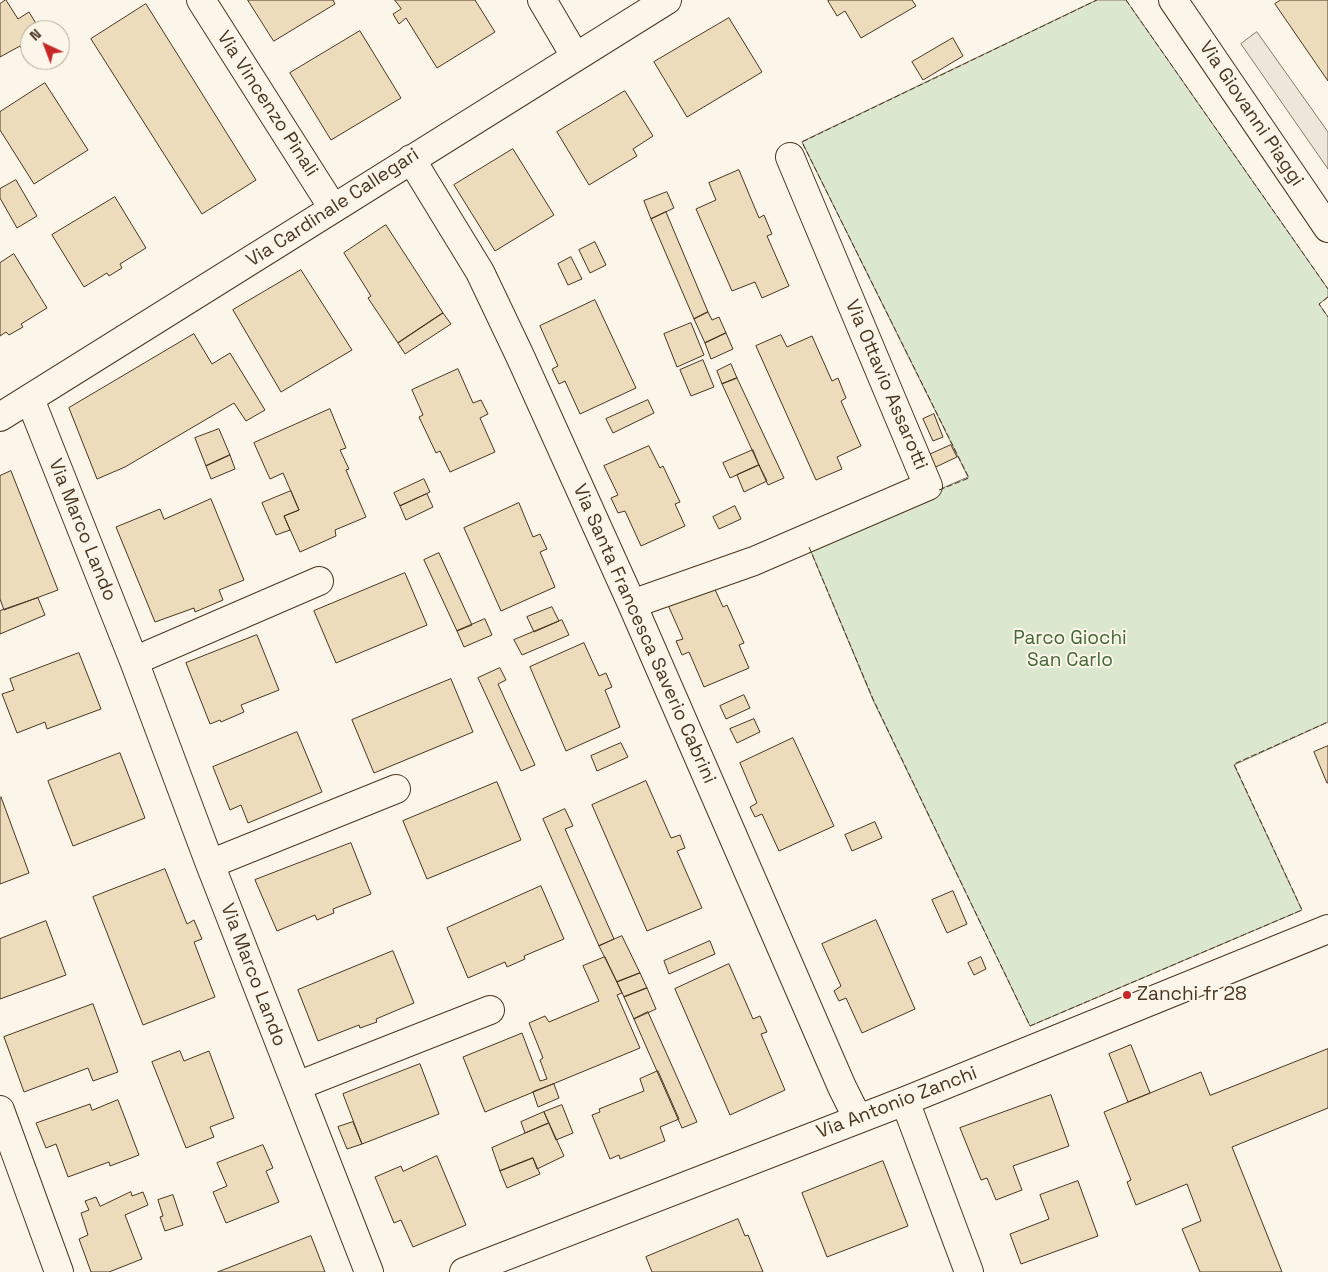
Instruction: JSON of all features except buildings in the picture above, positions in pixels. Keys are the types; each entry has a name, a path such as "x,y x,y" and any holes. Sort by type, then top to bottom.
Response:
{"street":[{"name":"Via Vincenzo Pinali","path":"201,0 333,208"},
{"path":"542,0 575,56"},
{"name":"Via Cardinale Callegari","path":"0,417 667,0"},
{"name":"Via Giovanni Piaggi","path":"1173,0 1328,228"},
{"name":"Via Ottavio Assarotti","path":"632,604 754,561 928,486 790,157"},
{"name":"Via Santa Francesca Saverio Cabrini","path":"411,159 480,272 520,356 632,604 838,1078 858,1119"},
{"name":"Via Marco Lando","path":"30,399 134,661 210,864 369,1272"},
{"path":"134,661 318,581"},
{"path":"210,864 396,789"},
{"name":"Via Antonio Zanchi","path":"468,1271 905,1101 1328,929"},
{"path":"297,1086 490,1010"},
{"path":"905,1101 969,1272"},
{"path":"0,1110 59,1272"}],"green space":[{"name":"Parco Giochi San Carlo","path":"1097,0 1126,0 1328,289 1328,297 1319,304 1328,317 1328,722 1234,765 1302,910 1030,1026 873,700 807,542 855,526 968,477 802,142"}],"shaded area":[{"path":"1257,32 1328,132 1328,169 1241,44"}],"fence":[{"path":"939,490 969,478 802,142 1097,0"},
{"path":"1126,0 1328,289"},
{"path":"1328,297 1319,304 1328,317"},
{"path":"809,547 873,699 1030,1026 1302,910 1234,764 1328,722"}],"place":[{"name":"Zanchi fr 28","path":"1127,995"}]}
